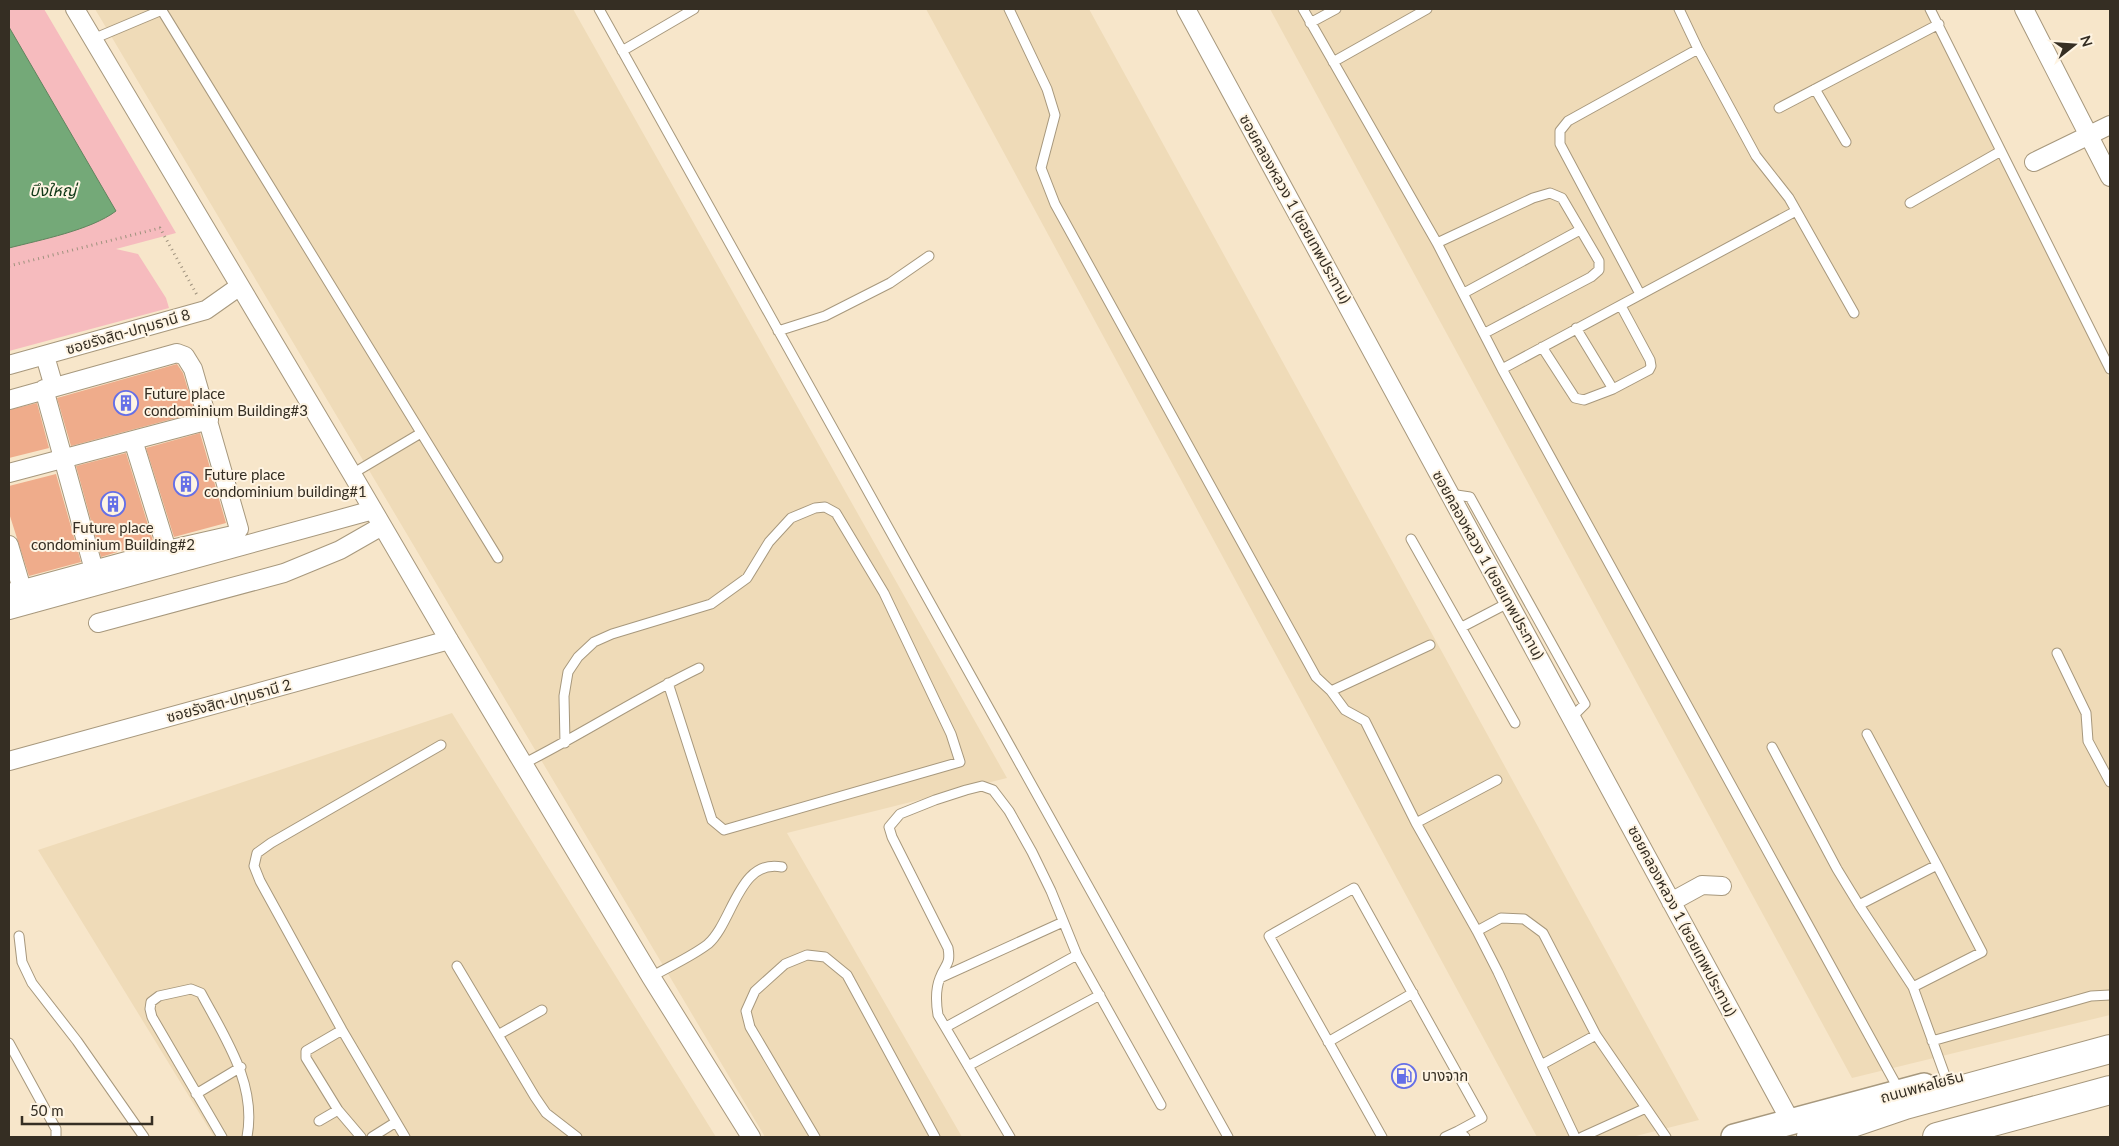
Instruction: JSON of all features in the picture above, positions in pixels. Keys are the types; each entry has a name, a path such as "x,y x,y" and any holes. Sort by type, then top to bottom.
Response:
{"highway":[{"path":"1801,1129 1904,1105 2110,1050"},
{"path":"1937,1137 2110,1090"}],"main road":[{"name":"ถนนพหลโยธิน","path":"1734,1137 1801,1129 1900,1093 2110,1038"}],"street":[{"path":"75,9 449,640 651,976 751,1137"},
{"name":"ซอยคลองหลวง 1 (ซอยเทพประทาน)","path":"1186,9 1671,902 1801,1129"},
{"path":"2024,9 2110,177"},
{"path":"2034,162 2088,134 2110,125"},
{"name":"ซอยรังสิต-ปทุมธานี 8","path":"9,365 206,310 240,286"},
{"path":"9,400 177,353 185,356 193,369 209,420 239,529 233,534 167,550 15,592 9,545"},
{"path":"44,356 62,458 94,570"},
{"path":"9,473 209,420"},
{"path":"133,440 167,550"},
{"path":"9,610 373,510"},
{"path":"98,623 284,573 340,550 382,526"},
{"name":"ซอยรังสิต-ปทุมธานี 2","path":"9,761 449,640"},
{"path":"1671,902 1702,885 1722,886"}],"lane":[{"path":"93,39 162,9 498,558"},
{"path":"599,9 1228,1137"},
{"path":"622,51 694,9"},
{"path":"1008,9 1047,89 1055,115 1040,168 1055,204 1316,677 1331,691 1345,710 1365,721 1416,823 1498,972 1575,1137"},
{"path":"1303,9 1437,243 1502,369 1900,1093"},
{"path":"1310,23 1336,9"},
{"path":"1332,62 1427,9"},
{"path":"1679,9 1698,49 1756,156 1789,198 1854,313"},
{"path":"1930,9 2110,369"},
{"path":"1779,108 1939,24"},
{"path":"1640,294 1560,144 1560,130 1568,121 1698,49"},
{"path":"1815,89 1846,142"},
{"path":"1910,203 2001,151"},
{"path":"1437,243 1533,198 1550,193 1562,198 1599,261 1599,270 1591,277 1485,333"},
{"path":"1502,369 1796,211"},
{"path":"1464,293 1580,230"},
{"path":"778,331 825,316 890,283 929,256"},
{"path":"1542,347 1575,398 1584,400 1613,389 1649,370 1651,366 1621,306"},
{"path":"1576,328 1613,389"},
{"path":"352,474 421,433"},
{"path":"1449,494 1470,497 1585,704 1571,718"},
{"path":"565,743 564,696 568,672 578,657 594,642 612,634 711,604 747,578 769,542 791,518 825,506 836,513 884,593 951,734 960,762 724,830 712,820 668,683"},
{"path":"1411,539 1515,722"},
{"path":"1462,627 1508,602"},
{"path":"1331,691 1430,645"},
{"path":"2057,653 2086,714 2088,741 2110,782"},
{"path":"525,764 668,683 699,668"},
{"path":"1867,734 1982,952 1913,987"},
{"path":"405,1137 342,1030 260,881 254,866 257,853 271,843 441,745"},
{"path":"1772,747 1837,869 1859,906 1913,987 1947,1081"},
{"path":"1416,823 1497,780"},
{"path":"1010,1137 938,1015 936,996 940,978 948,966 950,958 948,948 889,827 900,814 982,786 993,790 1009,811 1032,852 1051,892 1077,955 1161,1105"},
{"path":"651,976 708,943 720,931 737,894 753,874 775,865 782,867"},
{"path":"1859,906 1937,865"},
{"path":"1382,1137 1268,936 1354,888 1482,1118 1461,1134 1445,1137"},
{"path":"1476,931 1500,918 1524,919 1542,933 1596,1036 1666,1137"},
{"path":"940,978 1063,922"},
{"path":"19,936 22,962 32,983 77,1041 144,1137"},
{"path":"815,1137 750,1027 746,1011 755,991 785,964 807,955 825,957 847,975 935,1137"},
{"path":"946,1027 1077,955"},
{"path":"457,966 546,1113 577,1137"},
{"path":"222,1137 152,1016 151,1002 159,996 191,989 201,993 241,1067 249,1109 250,1123 247,1137"},
{"path":"1328,1042 1413,993"},
{"path":"968,1066 1100,995"},
{"path":"1932,1041 2091,996 2110,995"},
{"path":"498,1035 542,1010"},
{"path":"342,1030 306,1051 306,1058 338,1110 361,1137"},
{"path":"1541,1065 1596,1036"},
{"path":"9,1043 56,1129 56,1137"},
{"path":"9,1064 18,1060"},
{"path":"196,1094 241,1067"},
{"path":"1582,1137 1646,1108"},
{"path":"319,1121 338,1110"},
{"path":"372,1137 396,1122"}],"path":[{"path":"9,266 160,228 206,310"}],"shaded area":[{"path":"9,9 44,9 176,233 116,249 138,254 166,298 169,308 9,351"},
{"path":"95,9 573,9 1007,778 787,833 962,1137 765,1137"},
{"path":"926,9 1089,9 1699,1120 1632,1137 1537,1137"},
{"path":"1270,9 1925,9 2110,379 2110,1015 1852,1078"},
{"path":"452,713 716,1137 214,1137 38,850"}],"water":[{"name":"บึงใหญ่","path":"9,27 116,211 93,224 79,229 9,248"}],"building":[{"name":"Future place condominium Building#3","path":"177,364 183,373 195,413 71,446 57,398"},
{"path":"37,403 49,448 9,458 9,410"},
{"name":"Future place condominium building#1","path":"200,433 226,523 174,537 146,448"},
{"name":"Future place condominium Building#2","path":"126,453 153,541 101,557 76,466"},
{"path":"56,474 81,562 29,576 9,513 9,486"}],"place":[{"name":"Future place condominium Building#3","path":"126,403"},
{"name":"Future place condominium building#1","path":"186,484"},
{"name":"Future place condominium Building#2","path":"113,504"},
{"name":"บางจาก","path":"1404,1076"}]}
